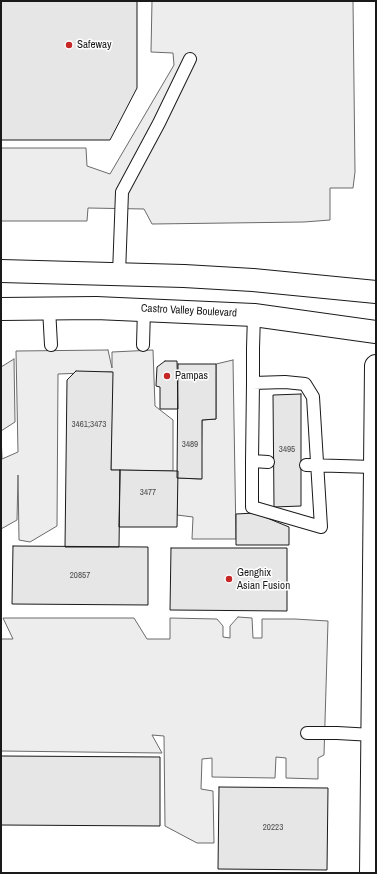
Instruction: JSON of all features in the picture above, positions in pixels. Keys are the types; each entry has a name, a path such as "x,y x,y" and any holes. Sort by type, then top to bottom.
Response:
{"main road":[{"path":"1,271 119,274 253,280 376,292"},
{"name":"Castro Valley Boulevard","path":"1,309 144,309 254,315 376,332"},
{"path":"372,873 374,736 374,467 376,366"}],"lane":[{"path":"119,274 122,192 159,123 190,59"},
{"path":"49,308 51,345"},
{"path":"143,345 144,309"},
{"path":"253,383 285,382 304,384 314,398 312,465 321,527 252,507 252,460 253,383 254,315"},
{"path":"252,460 268,462"},
{"path":"312,465 374,467"},
{"path":"307,733 337,732 374,736"}],"shaded area":[{"path":"152,1 353,1 355,172 353,188 330,188 330,220 304,222 152,224 144,209 88,208 87,221 1,221 1,148 86,148 87,166 110,174 174,65 173,53 151,52"},
{"path":"108,350 112,368 112,352 153,350 155,406 173,420 173,471 111,470 112,372 58,374 57,526 30,542 19,540 18,475 17,520 1,529 1,434 2,459 18,452 16,351"},
{"path":"14,359 15,422 1,431 1,367"},
{"path":"233,360 236,539 192,539 193,517 177,515 177,478 201,479 202,420 216,419 216,364"},
{"path":"238,617 252,618 253,638 262,638 262,619 328,621 324,755 318,758 318,779 286,778 286,758 276,757 275,778 212,777 212,758 202,759 201,789 213,791 214,843 197,843 165,826 164,736 152,735 162,753 1,751 1,639 13,639 3,618 134,618 147,639 170,639 170,618 217,619 223,626 223,637 230,638 230,626"}],"building":[{"name":"Safeway","path":"1,1 137,1 137,88 110,140 1,140"},
{"name":"Pampas","path":"165,361 177,361 178,409 160,409 160,387 156,386 157,367"},
{"path":"178,364 216,364 216,419 202,420 202,479 177,478"},
{"path":"76,371 113,372 111,470 120,470 119,547 65,547 67,380"},
{"path":"301,394 301,506 274,507 273,395"},
{"path":"120,470 178,471 177,527 119,527"},
{"path":"255,513 289,527 289,545 236,545 236,514"},
{"path":"13,546 148,547 148,605 12,604"},
{"name":"Genghix Asian Fusion","path":"171,548 287,548 287,611 170,610"},
{"path":"1,756 160,757 160,826 1,825"},
{"path":"219,787 328,788 327,870 218,869"}],"place":[{"name":"Safeway","path":"69,45"},
{"name":"Pampas","path":"167,376"},
{"name":"Genghix Asian Fusion","path":"229,579"}]}
